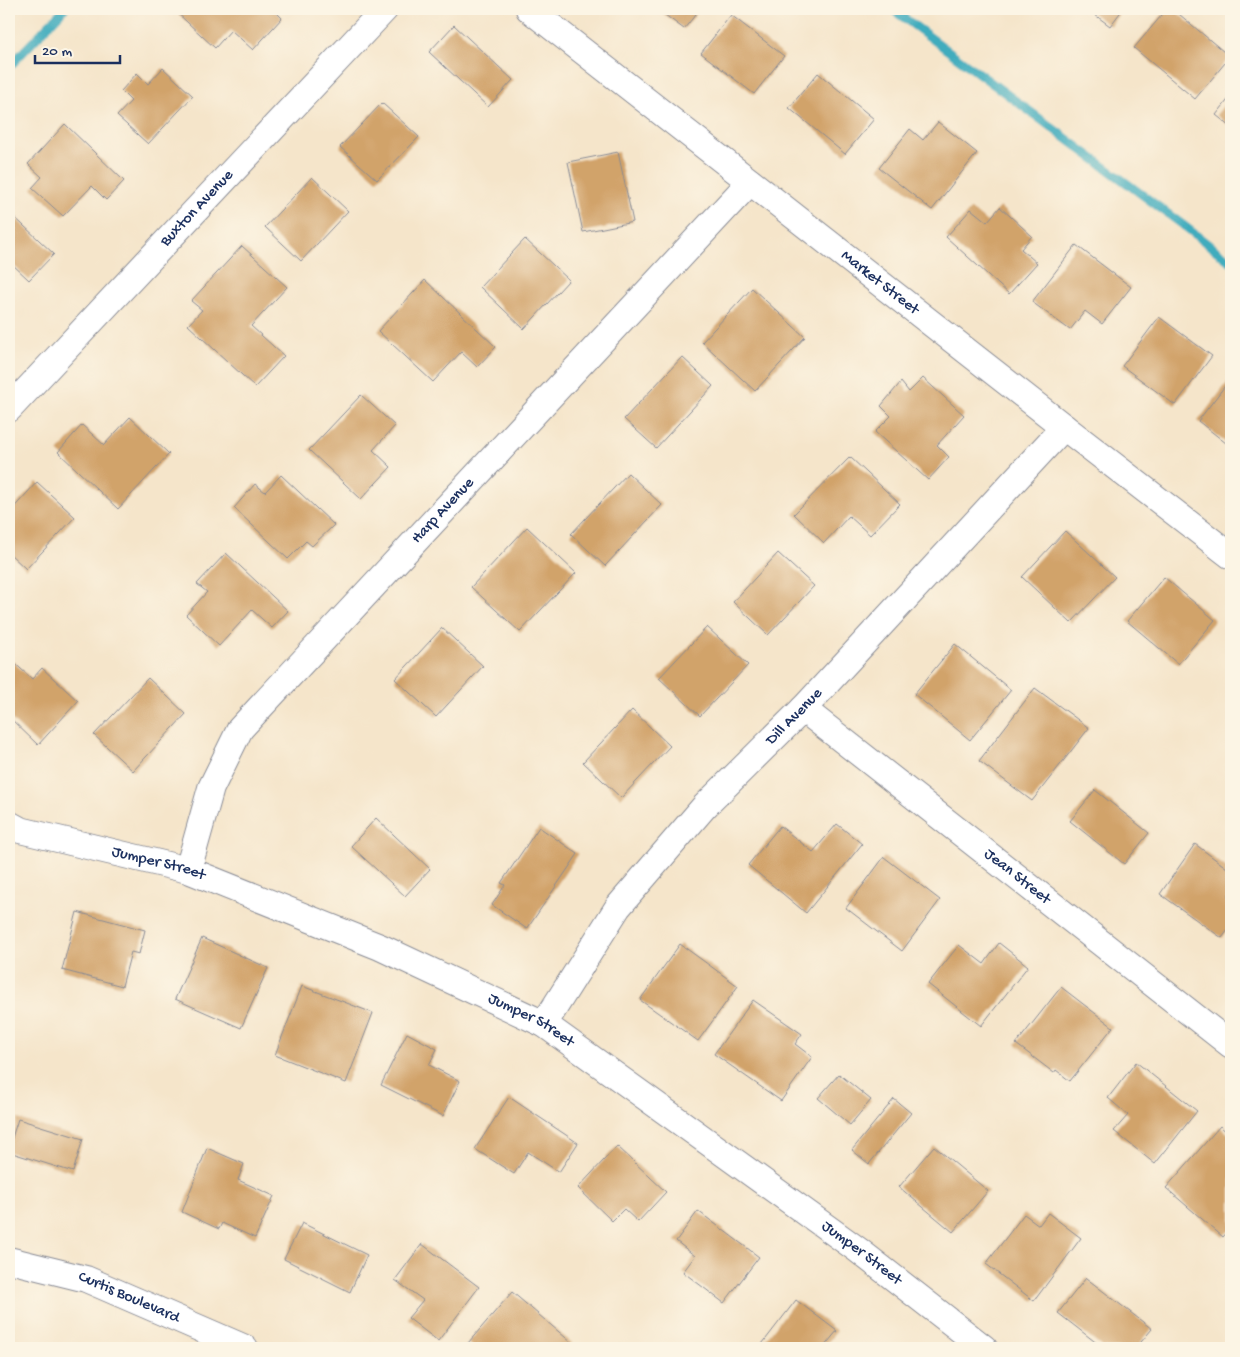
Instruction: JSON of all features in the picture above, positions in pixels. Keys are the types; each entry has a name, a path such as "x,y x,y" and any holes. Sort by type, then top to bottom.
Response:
{"street":[{"name":"Buxton Avenue","path":"9,409 385,9"},
{"name":"Market Street","path":"530,9 1231,556"},
{"name":"Harp Avenue","path":"188,870 212,788 240,729 750,182"},
{"name":"Dill Avenue","path":"544,1024 618,907 704,807 803,709 1064,427"},
{"name":"Jean Street","path":"803,709 1231,1044"},
{"name":"Jumper Street","path":"9,824 20,830 188,870 380,947 544,1024 858,1250 984,1348"},
{"name":"Curtis Boulevard","path":"9,1260 86,1279 245,1348"}],"building":[{"path":"173,9 273,9 282,18 253,50 231,30 215,48"},
{"path":"657,9 700,9 684,29"},
{"path":"1087,9 1123,9 1110,26"},
{"path":"1167,9 1173,9 1230,57 1195,99 1134,48"},
{"path":"731,15 784,56 754,94 701,53"},
{"path":"454,25 513,80 488,107 429,52"},
{"path":"163,68 193,96 148,144 117,116 131,101 121,91 137,73 148,84"},
{"path":"818,73 874,119 845,154 789,108"},
{"path":"1231,96 1231,127 1216,115"},
{"path":"382,103 419,137 377,180 340,147"},
{"path":"938,122 977,153 932,210 879,168 910,129 923,140"},
{"path":"65,124 124,181 106,200 92,186 63,216 32,188 42,177 28,164"},
{"path":"618,152 633,222 583,232 568,162"},
{"path":"312,177 348,211 301,261 265,227"},
{"path":"1000,207 1032,236 1021,249 1037,263 1009,294 946,237 971,209 987,222"},
{"path":"9,212 54,254 29,280 11,263 9,265"},
{"path":"525,239 569,280 524,329 480,287"},
{"path":"1076,245 1131,287 1102,324 1085,311 1070,330 1032,302"},
{"path":"242,246 287,287 251,326 284,356 255,387 188,325 202,310 191,301"},
{"path":"425,280 496,347 477,367 461,352 433,382 378,331"},
{"path":"752,288 805,337 755,391 702,342"},
{"path":"1159,317 1212,356 1175,405 1122,366"},
{"path":"682,357 713,386 656,448 624,419"},
{"path":"923,378 964,415 937,445 949,457 928,480 875,432 891,416 881,406 901,382 909,392"},
{"path":"1231,378 1231,447 1198,421"},
{"path":"361,395 395,426 373,450 391,467 361,499 309,450"},
{"path":"130,417 169,454 118,509 58,452 82,425 104,445"},
{"path":"850,457 900,504 870,535 849,516 824,543 794,514"},
{"path":"628,473 662,505 605,566 571,534"},
{"path":"281,475 334,525 312,546 306,541 288,559 234,508 255,484 265,492"},
{"path":"37,482 75,517 26,569 9,553 9,513"},
{"path":"527,527 576,573 520,632 471,587"},
{"path":"1065,531 1115,577 1071,623 1022,577"},
{"path":"226,553 288,611 272,628 252,610 219,646 186,615 207,592 197,584"},
{"path":"778,553 814,586 768,635 733,602"},
{"path":"1164,577 1215,620 1178,664 1127,621"},
{"path":"707,627 748,665 700,716 659,678"},
{"path":"442,628 483,666 436,717 395,679"},
{"path":"955,644 1011,690 970,740 914,694"},
{"path":"9,658 32,679 42,668 78,701 38,745 9,717"},
{"path":"148,678 186,714 133,771 94,735"},
{"path":"1035,688 1089,728 1032,801 979,761"},
{"path":"632,710 670,746 621,798 583,762"},
{"path":"1095,790 1149,833 1124,864 1070,821"},
{"path":"376,818 430,869 405,896 351,846"},
{"path":"837,824 862,844 806,913 748,865 780,826 813,852"},
{"path":"539,827 578,854 527,929 492,905 505,885 501,883"},
{"path":"1195,844 1231,871 1231,891 1228,896 1231,898 1231,926 1222,938 1160,894"},
{"path":"884,857 940,900 902,951 846,908"},
{"path":"77,912 145,930 139,954 131,952 122,986 62,970"},
{"path":"202,938 268,968 241,1028 175,999"},
{"path":"999,943 1028,966 981,1026 928,984 959,945 984,964"},
{"path":"680,944 738,986 698,1041 640,1000"},
{"path":"302,986 373,1013 346,1083 275,1055"},
{"path":"1061,987 1113,1027 1070,1081 1056,1070 1054,1073 1016,1044"},
{"path":"753,1000 802,1034 795,1044 812,1057 781,1101 714,1054"},
{"path":"407,1033 437,1049 429,1065 460,1081 443,1116 381,1085"},
{"path":"1136,1062 1197,1111 1155,1164 1114,1131 1128,1115 1108,1098"},
{"path":"839,1074 871,1100 850,1125 818,1098"},
{"path":"509,1097 578,1143 559,1172 528,1152 514,1174 475,1149"},
{"path":"894,1099 911,1113 869,1164 852,1150"},
{"path":"18,1119 83,1139 73,1172 9,1152"},
{"path":"1220,1126 1231,1136 1231,1228 1223,1237 1166,1188"},
{"path":"617,1146 666,1192 638,1222 624,1209 612,1221 578,1188"},
{"path":"934,1146 988,1191 953,1232 899,1187"},
{"path":"207,1148 244,1164 238,1180 274,1196 255,1238 222,1223 219,1229 182,1212"},
{"path":"698,1211 759,1257 724,1303 683,1272 695,1256 676,1241"},
{"path":"1048,1213 1081,1238 1034,1301 986,1264 1024,1214 1039,1225"},
{"path":"302,1223 367,1255 350,1292 284,1259"},
{"path":"422,1244 479,1287 438,1341 408,1318 423,1300 395,1280"},
{"path":"1086,1278 1152,1329 1136,1348 1103,1348 1058,1313"},
{"path":"512,1292 572,1343 567,1348 475,1348 468,1343"},
{"path":"796,1300 837,1331 823,1348 759,1348"}],"waterway":[{"path":"9,67 64,9"},
{"path":"892,9 1231,262"}]}
